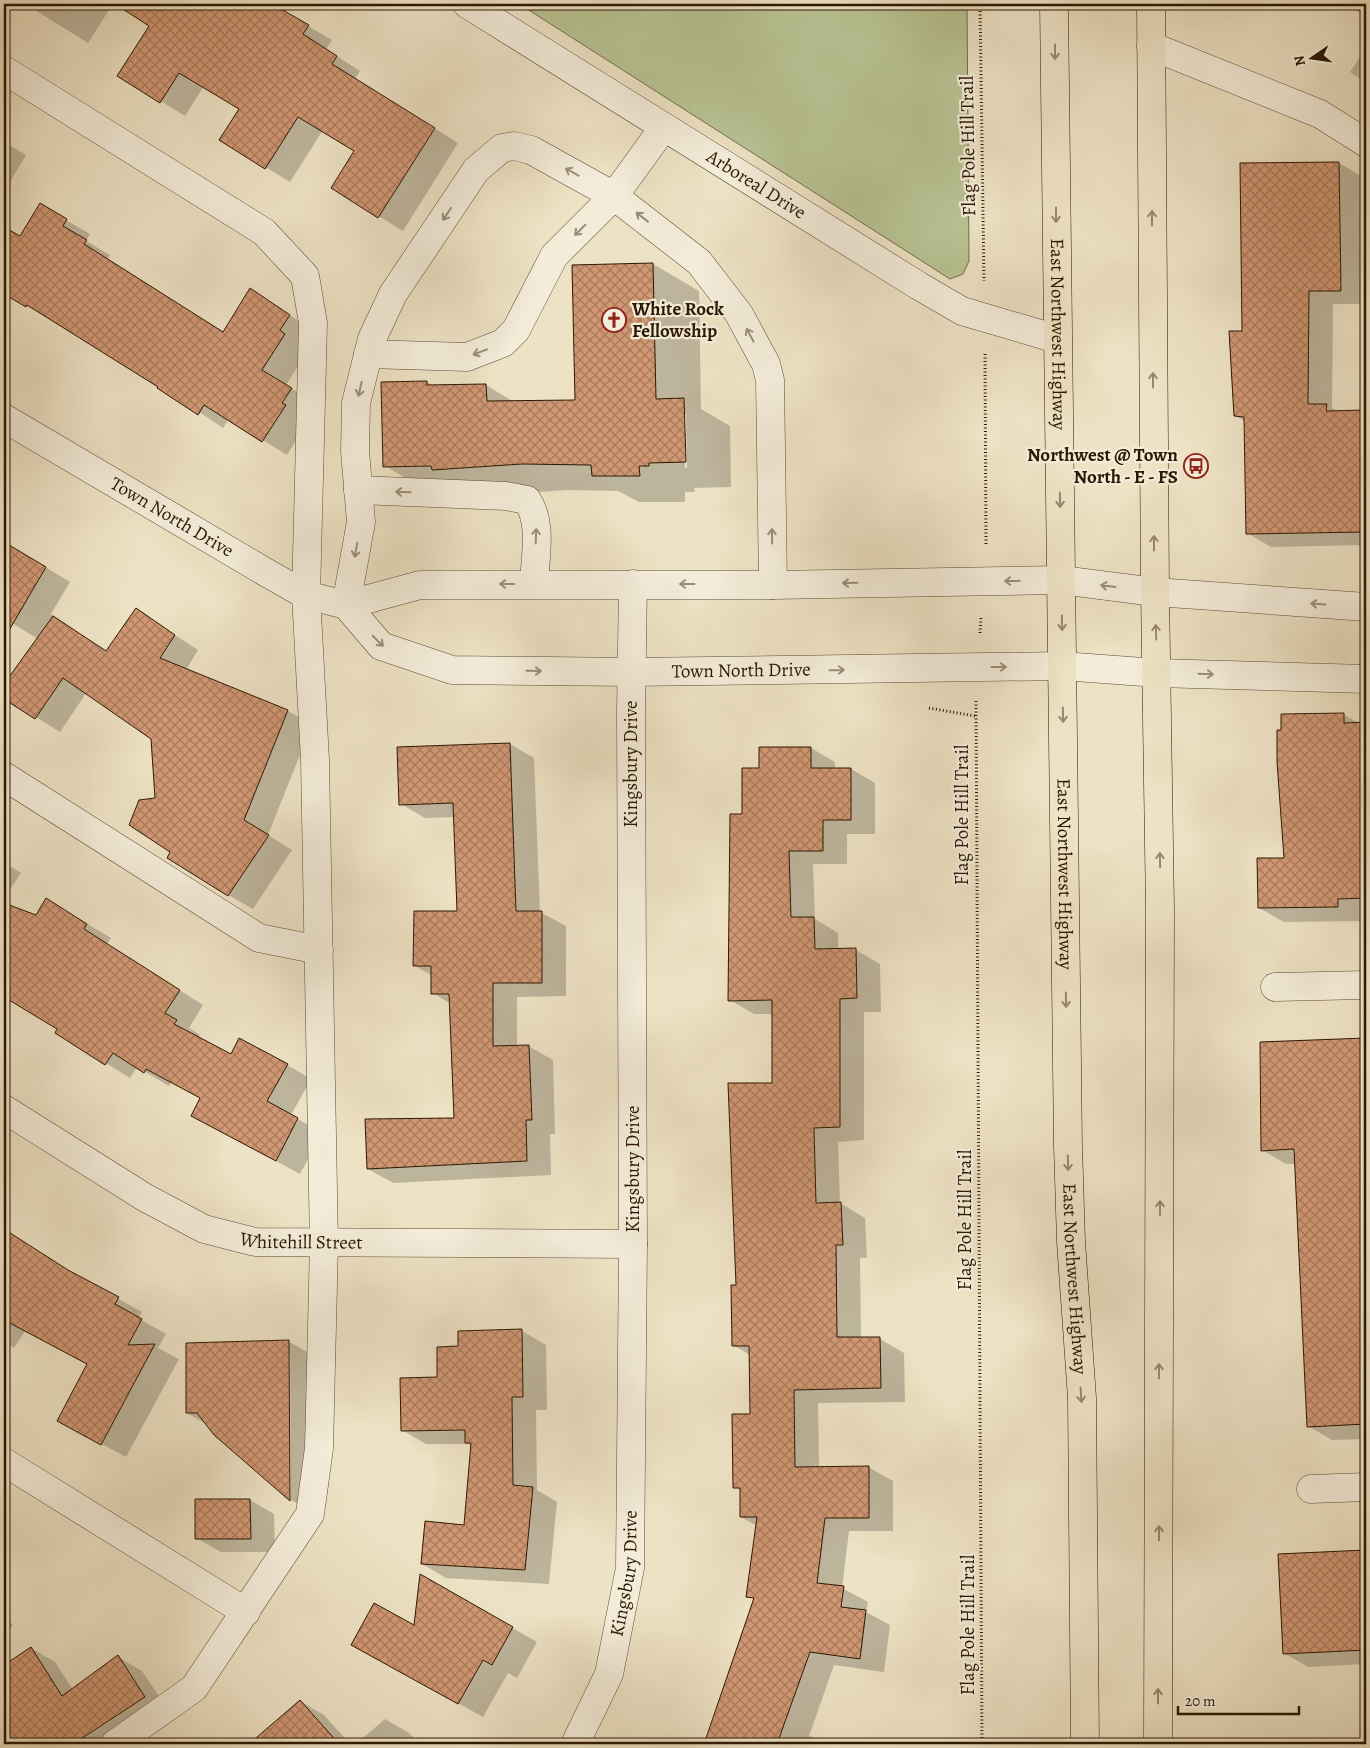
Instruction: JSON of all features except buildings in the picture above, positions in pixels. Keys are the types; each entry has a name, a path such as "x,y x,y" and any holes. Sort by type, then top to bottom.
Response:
{"main road":[{"name":"East Northwest Highway","path":"1054,4 1068,1146 1071,1242 1082,1398 1085,1744"},
{"path":"1151,4 1154,592 1158,673 1160,909 1158,1744"}],"street":[{"name":"Arboreal Drive","path":"467,4 962,311 1057,339"},
{"path":"1150,46 1320,114 1366,143"},
{"path":"4,70 264,232 305,276 313,323 306,595 315,760 324,1244 319,1448 310,1514 194,1688 115,1744"},
{"path":"368,354 467,357 503,343 516,330 554,256 614,196 664,127"},
{"path":"346,604 361,522 355,451 356,403 372,339 393,294 476,170 502,148 514,146 531,150 614,196 699,262 739,314 766,364 770,380 773,584"},
{"name":"Town North Drive","path":"4,418 306,595 346,604 420,585 773,584 985,568 1154,592 1366,608"},
{"path":"358,490 506,496 527,500 534,510 536,528 534,584"},
{"name":"Kingsbury Drive","path":"575,1744 609,1674 630,1568 633,1244 631,672 633,584"},
{"name":"Town North Drive","path":"346,604 382,646 452,670 631,672 1062,666 1158,673 1366,679"},
{"path":"4,776 259,938 319,950"},
{"path":"1275,987 1366,984"},
{"name":"Whitehill Street","path":"4,1109 144,1198 204,1229 255,1242 324,1244 633,1244"},
{"path":"4,1462 246,1612"},
{"path":"1311,1489 1366,1487"}],"path":[{"name":"Flag Pole Hill Trail","path":"980,4 984,288"},
{"path":"985,355 985,568"},
{"name":"Flag Pole Hill Trail","path":"982,1744 975,716 985,568"},
{"path":"929,708 975,716"}],"green space":[{"path":"526,4 967,4 969,261 963,274 950,279 524,7"}],"place":[{"name":"White Rock Fellowship","path":"614,320"},
{"name":"Northwest @ Town North - E - FS","path":"1196,466"}]}
